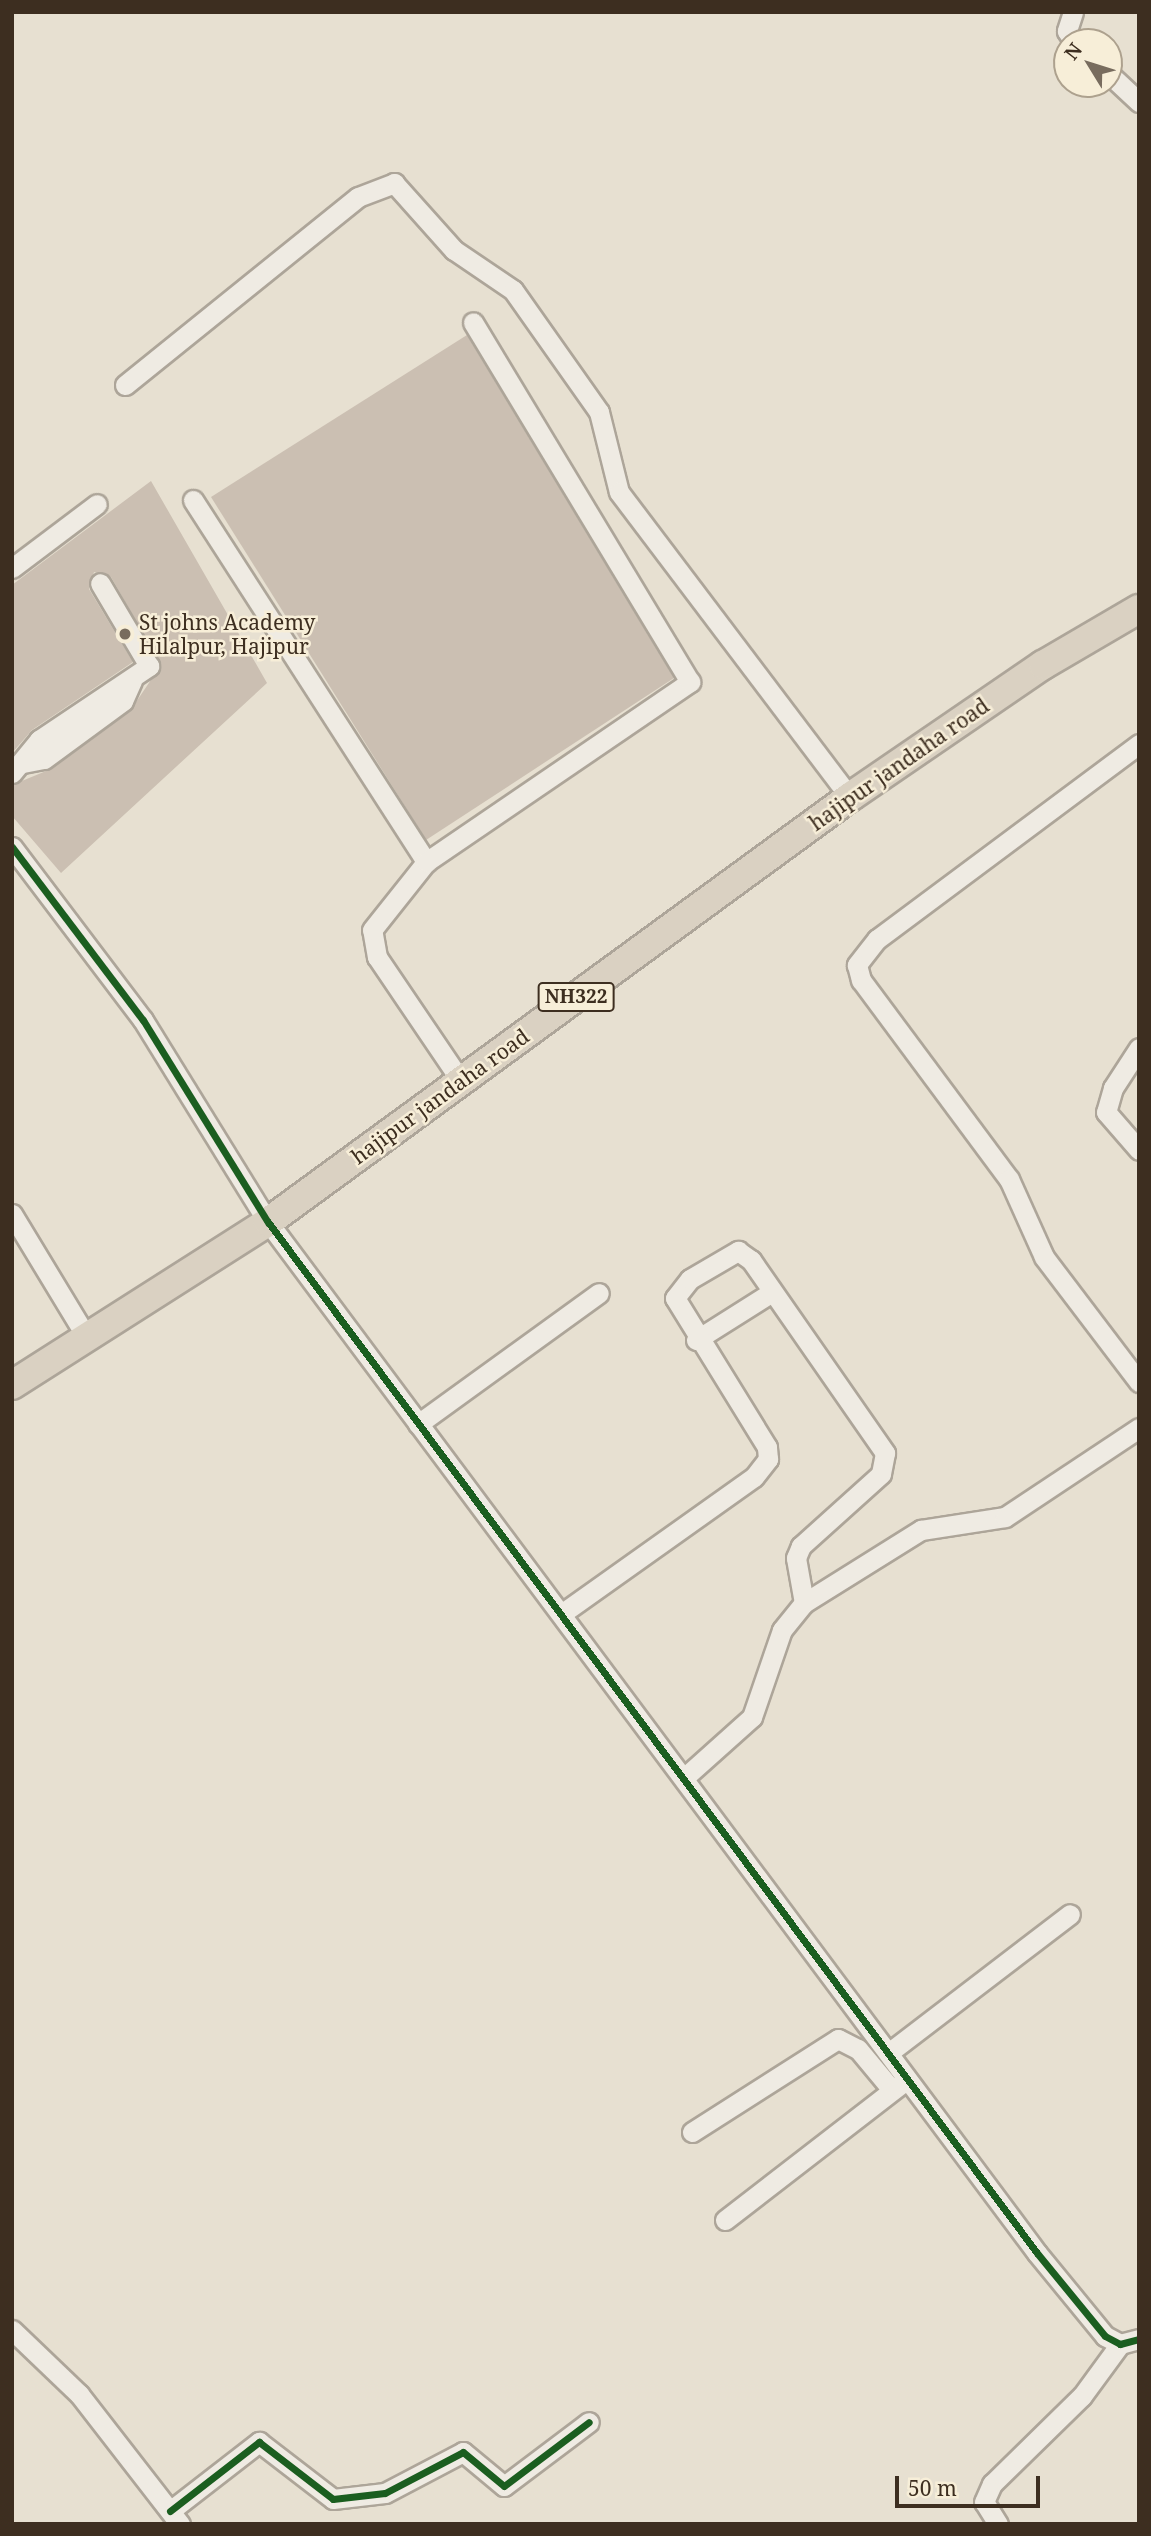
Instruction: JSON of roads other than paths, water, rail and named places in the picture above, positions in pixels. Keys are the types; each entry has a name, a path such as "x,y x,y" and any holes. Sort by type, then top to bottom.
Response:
{"highway":[{"name":"hajipur jandaha road","path":"13,1383 268,1222 850,797 1043,665 1139,609"}],"street":[{"path":"1123,87 1139,102"},
{"path":"125,385 358,198 394,183 454,250 513,290 599,412 619,492 850,797"},
{"path":"460,1081 370,944 382,914 426,862 690,682 473,322"},
{"path":"193,500 426,862"},
{"path":"12,568 97,504"},
{"path":"18,768 44,759 123,701 132,681 148,659 100,583"},
{"path":"1139,744 877,939 857,965 861,980 1009,1179 1044,1257 1139,1382"},
{"path":"12,847 143,1020 268,1222 418,1424 564,1612 1045,2262 1105,2336 1130,2342 1082,2396 992,2484 984,2502 998,2524"},
{"path":"1139,1048 1113,1088 1106,1112 1139,1150"},
{"path":"12,1214 88,1338"},
{"path":"564,1612 754,1477 768,1459 767,1447 696,1340 675,1298 679,1288 730,1253 745,1254 885,1452 881,1474 801,1546 796,1558 803,1603"},
{"path":"696,1340 772,1292"},
{"path":"418,1424 600,1293"},
{"path":"685,1777 752,1717 782,1630 803,1603 921,1530 1005,1517 1139,1428"},
{"path":"891,2051 1070,1914"},
{"path":"692,2132 838,2039 858,2049 892,2090"},
{"path":"725,2220 910,2077"},
{"path":"12,2330 79,2395 175,2517 259,2442 333,2499 385,2493 463,2452 504,2486 589,2422"}],"place":[{"name":"St johns Academy Hilalpur, Hajipur","path":"125,634"}]}
